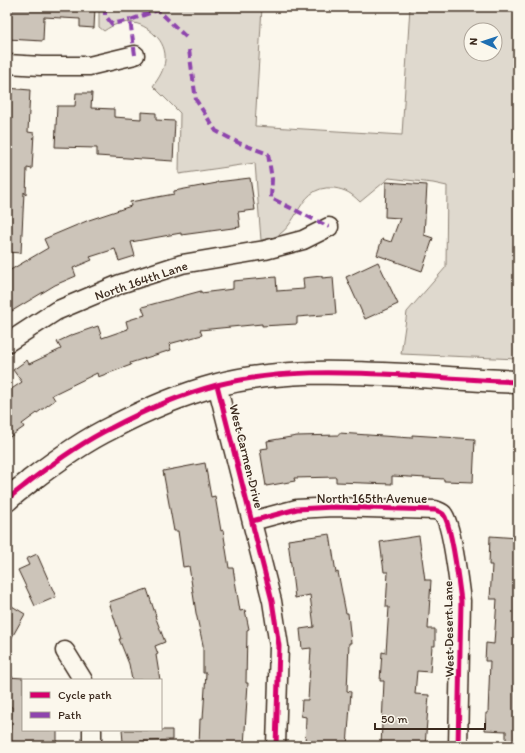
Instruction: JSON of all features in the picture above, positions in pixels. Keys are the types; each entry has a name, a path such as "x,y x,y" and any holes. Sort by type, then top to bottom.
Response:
{"main road":[{"path":"8,498 71,450 93,437 164,402 217,385 263,376 311,372 355,372 518,382"}],"street":[{"path":"7,64 89,66 135,55"},
{"name":"North 164th Lane","path":"7,342 56,311 120,284 182,264 265,250 303,240 329,227"},
{"name":"West Carmen Drive","path":"217,385 272,601 279,646 276,746"},
{"name":"North 165th Avenue","path":"252,520 297,509 333,507 435,510 443,514"},
{"name":"West Desert Lane","path":"443,514 447,520 456,560 461,601 458,746"},
{"path":"65,651 81,679"},
{"path":"92,731 92,746"}],"shaded area":[{"path":"99,7 262,7 255,126 402,135 410,7 518,7 518,359 401,354 407,312 446,267 447,186 389,178 360,202 351,194 342,190 334,188 320,189 311,194 303,202 284,231 274,237 261,240 255,163 179,174 180,113 153,86 164,67 165,53 162,43 149,30 143,26 131,22 117,24 104,31 99,27"}],"building":[{"path":"9,7 95,7 94,28 80,27 80,19 44,17 43,41 7,39"},
{"path":"7,88 30,90 28,132 34,133 32,169 27,168 26,195 24,192 21,253 7,252"},
{"path":"76,93 92,93 91,108 114,109 114,117 141,119 141,112 156,113 156,120 175,121 173,161 97,156 97,148 55,147 57,106 75,106"},
{"path":"250,178 255,210 238,212 240,227 181,235 181,233 131,242 135,256 119,261 115,249 90,257 92,260 73,268 76,276 55,285 7,314 7,272 48,248 44,239 89,220 131,206 130,202 174,194 174,191 217,182"},
{"path":"386,182 427,185 424,235 433,238 422,271 377,255 382,239 391,242 400,218 385,217"},
{"path":"378,262 398,304 365,319 346,277"},
{"path":"322,276 322,278 333,277 336,314 297,317 297,324 262,326 262,324 200,330 202,335 169,344 171,350 130,363 131,365 98,377 97,373 52,395 55,400 22,424 24,427 7,439 7,392 22,382 13,370 27,360 29,364 61,349 57,342 98,326 102,338 128,329 126,321 145,315 142,307 201,291 201,293 233,289 233,281 276,277 277,291 304,289 303,278"},
{"path":"339,433 412,438 412,435 475,439 473,482 392,476 392,484 336,482 336,477 294,478 295,481 266,486 260,449 268,448 267,441 297,436 339,435"},
{"path":"205,463 211,497 215,496 221,531 223,530 229,568 233,568 240,611 245,610 249,629 247,630 246,683 248,683 244,746 199,746 200,719 203,719 206,673 203,673 203,645 196,613 189,566 183,567 178,531 174,531 163,471"},
{"path":"330,534 336,573 338,572 346,613 348,613 351,643 349,643 347,691 351,692 347,746 305,746 306,717 301,716 302,700 308,700 311,648 302,649 300,629 314,627 310,595 295,598 288,540"},
{"path":"419,536 425,580 431,580 428,629 435,629 435,646 432,646 430,672 417,671 415,694 429,695 425,746 381,746 384,681 380,681 382,652 386,653 389,607 386,607 388,572 384,572 380,542"},
{"path":"490,536 518,538 518,743 506,742 506,731 485,730 486,713 488,713 490,661 485,661 486,643 494,644 497,599 490,599 492,565 489,565"},
{"path":"37,554 56,597 35,606 18,570 29,565 26,559"},
{"path":"147,589 165,642 155,646 158,654 156,655 160,679 132,679 129,664 119,639 121,639 109,602"},
{"path":"7,603 25,614 7,646"},
{"path":"7,677 23,678 22,731 57,731 57,744 10,742 12,707 7,706"},
{"path":"172,730 172,740 123,742 122,731"}],"marked path":[{"path":"105,7 105,15 112,24 130,20"},
{"path":"135,55 130,20 158,10 186,37"},
{"path":"189,50 196,100 216,131 239,143 268,154 272,179 271,198 329,227"}],"cycle path":[{"path":"7,500 59,459 100,433 163,404 190,393 217,385 264,376 311,373 406,375 518,382"},
{"path":"217,385 272,601 279,646 276,746"},
{"path":"252,521 297,509 333,507 435,510 443,514 452,542 461,601 458,746"}]}
